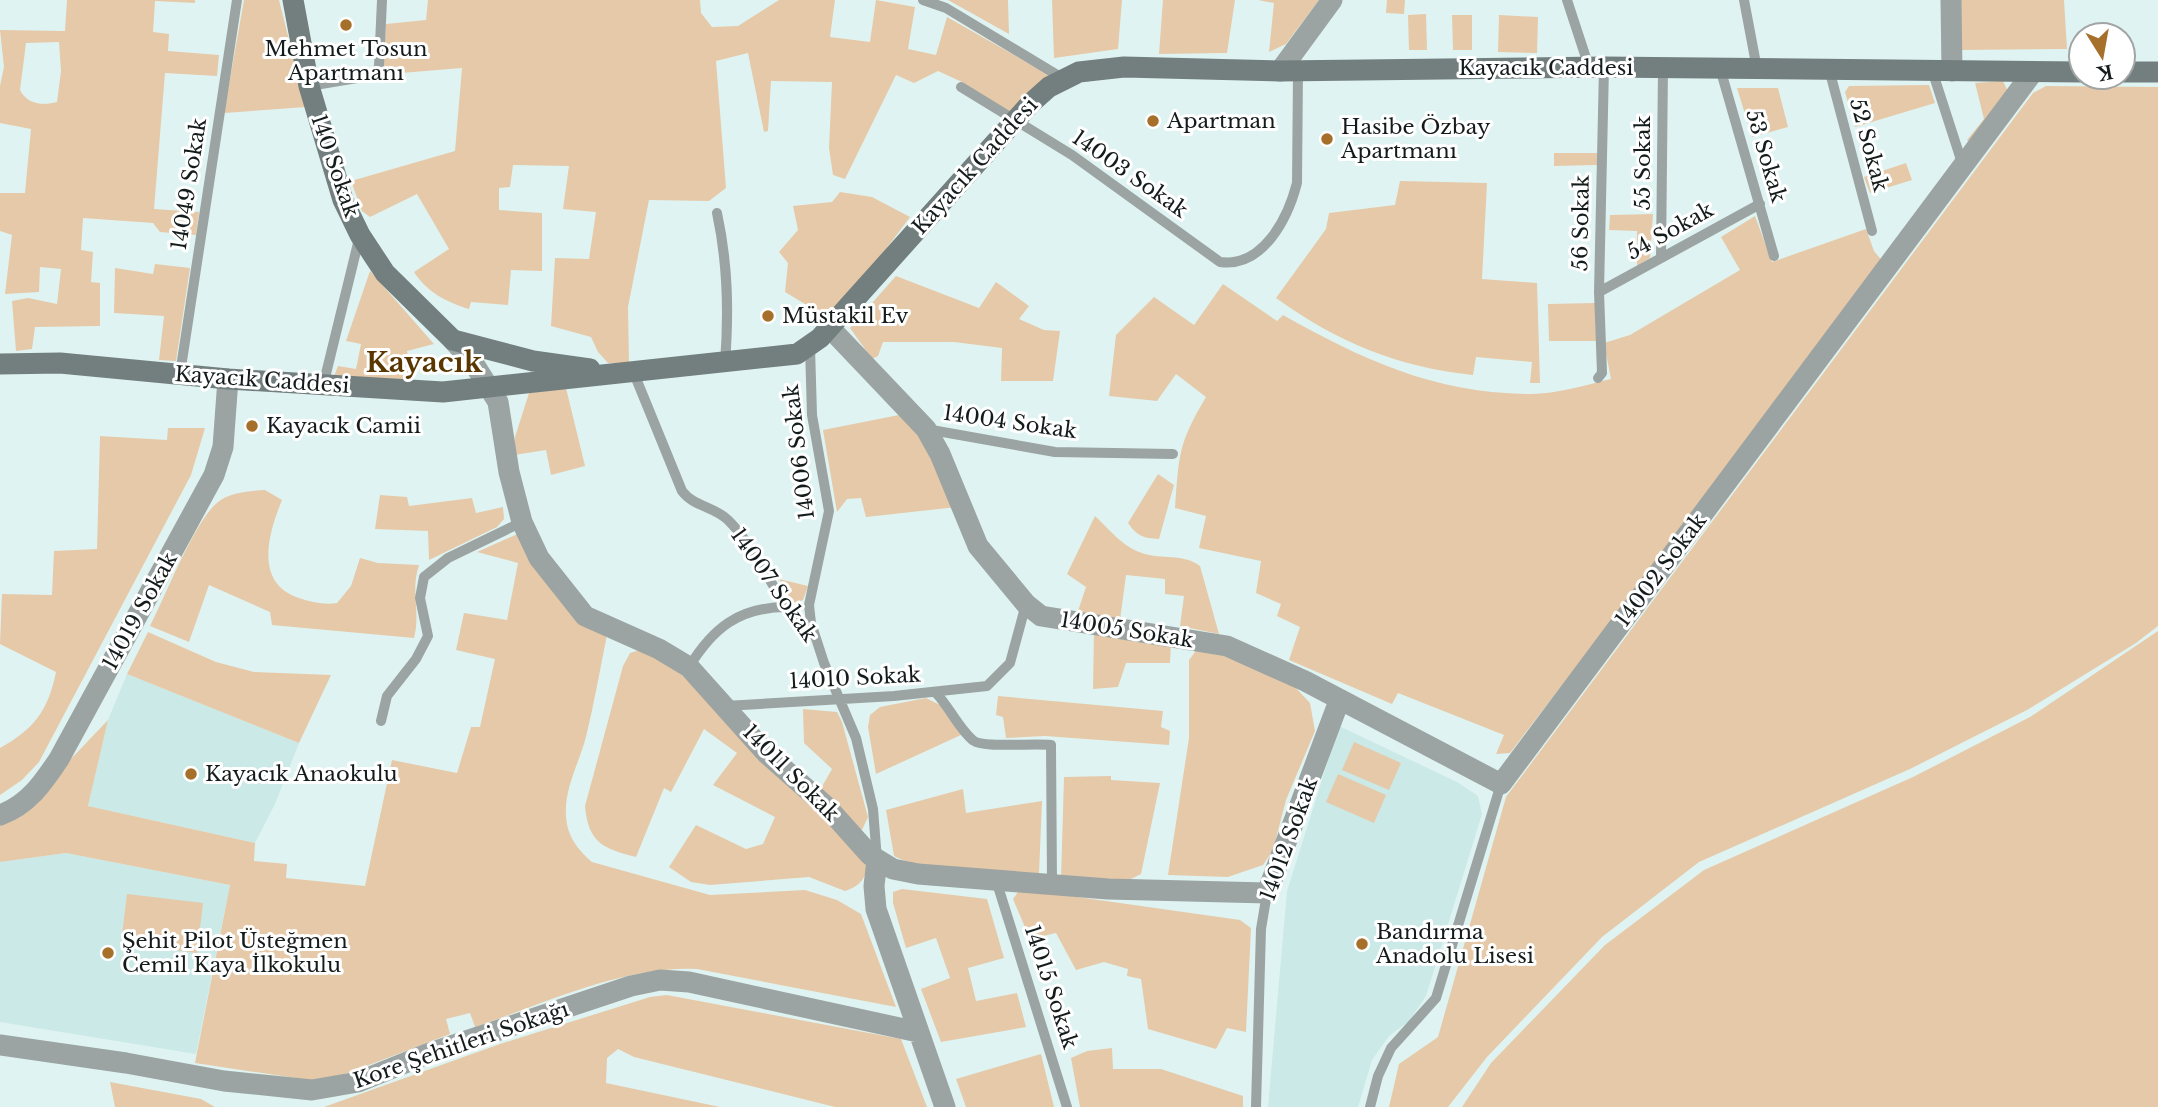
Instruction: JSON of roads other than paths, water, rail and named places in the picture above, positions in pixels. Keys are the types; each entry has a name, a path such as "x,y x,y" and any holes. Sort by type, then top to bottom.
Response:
{"main road":[{"name":"140 Sokak","path":"293,0 309,86 343,200 360,235 385,273 453,340 533,361 580,369 633,371"},
{"name":"Kayacık Caddesi","path":"0,364 61,363 228,379 443,392 797,354 810,348 830,327 1015,121 1049,87 1089,70 1124,66 1289,71 1597,67 2067,72"},
{"path":"2137,72 2158,72"}],"street":[{"path":"1289,71 1332,0"},
{"path":"1942,71 1951,0"},
{"name":"14002 Sokak","path":"1501,784 2033,72"},
{"name":"14005 Sokak","path":"830,327 926,429 945,464 978,546 1026,604 1048,618 1227,646 1256,657 1501,784"},
{"name":"140 Sokak","path":"453,340 491,388"},
{"name":"14019 Sokak","path":"0,815 16,808 38,789 59,759 214,475 223,447 228,379"},
{"name":"14011 Sokak","path":"491,388 498,402 504,455 522,522 546,570 585,617 659,649 689,667 767,754 827,807 877,860 906,872 996,880 1108,889 1267,893"},
{"name":"14012 Sokak","path":"1267,893 1339,701"},
{"name":"14007 Sokak","path":"877,860 874,886 876,909 945,1107"},
{"name":"Kore Şehitleri Sokağı","path":"0,1045 126,1063 225,1081 312,1090 358,1082 438,1050 631,986 660,980 690,982 918,1032"}],"lane":[{"name":"14049 Sokak","path":"180,374 237,0"},
{"path":"309,86 374,75 379,66 382,0"},
{"path":"923,0 946,8 1064,79"},
{"name":"56 Sokak","path":"1567,0 1597,67 1602,373 1598,379"},
{"path":"1744,0 1757,69"},
{"name":"55 Sokak","path":"1661,258 1663,68"},
{"name":"53 Sokak","path":"1720,68 1774,256"},
{"name":"52 Sokak","path":"1829,69 1872,231"},
{"name":"14003 Sokak","path":"961,86 1072,155 1220,262 1238,263 1254,256 1275,232 1292,201 1297,183 1289,71"},
{"path":"1942,71 1963,166"},
{"name":"54 Sokak","path":"1599,292 1760,204"},
{"path":"717,213 727,269 729,310 724,363"},
{"path":"323,386 360,235"},
{"name":"14006 Sokak","path":"810,348 812,415 829,511 809,605 813,635"},
{"name":"14007 Sokak","path":"633,371 682,491 692,501 727,518 764,568 786,607 813,635 856,738 873,809 877,860"},
{"name":"14004 Sokak","path":"926,429 1055,452 1173,454"},
{"path":"381,721 387,696 416,659 428,636 420,598 424,577 447,558 522,522"},
{"name":"14010 Sokak","path":"725,706 936,693 987,686 1010,663 1026,604"},
{"path":"689,667 702,646 717,631 748,611 786,607"},
{"path":"936,693 974,741 986,745 1023,742 1051,744 1052,884"},
{"name":"14002 Sokak","path":"1370,1107 1378,1076 1391,1048 1436,998 1501,784"},
{"name":"14015 Sokak","path":"996,880 1067,1107"},
{"name":"14012 Sokak","path":"1256,1107 1261,929 1267,893"}],"place":[{"name":"Mehmet Tosun Apartmanı","path":"346,25"},
{"name":"Apartman","path":"1153,121"},
{"name":"Hasibe Özbay Apartmanı","path":"1327,139"},
{"name":"Müstakil Ev","path":"768,316"},
{"name":"Kayacık Camii","path":"252,426"},
{"name":"Kayacık Anaokulu","path":"191,774"},
{"name":"Bandırma Anadolu Lisesi","path":"1362,944"},
{"name":"Şehit Pilot Üsteğmen Cemil Kaya İlkokulu","path":"108,953"}],"district":[{"name":"Kayacık","path":"424,362"}]}
